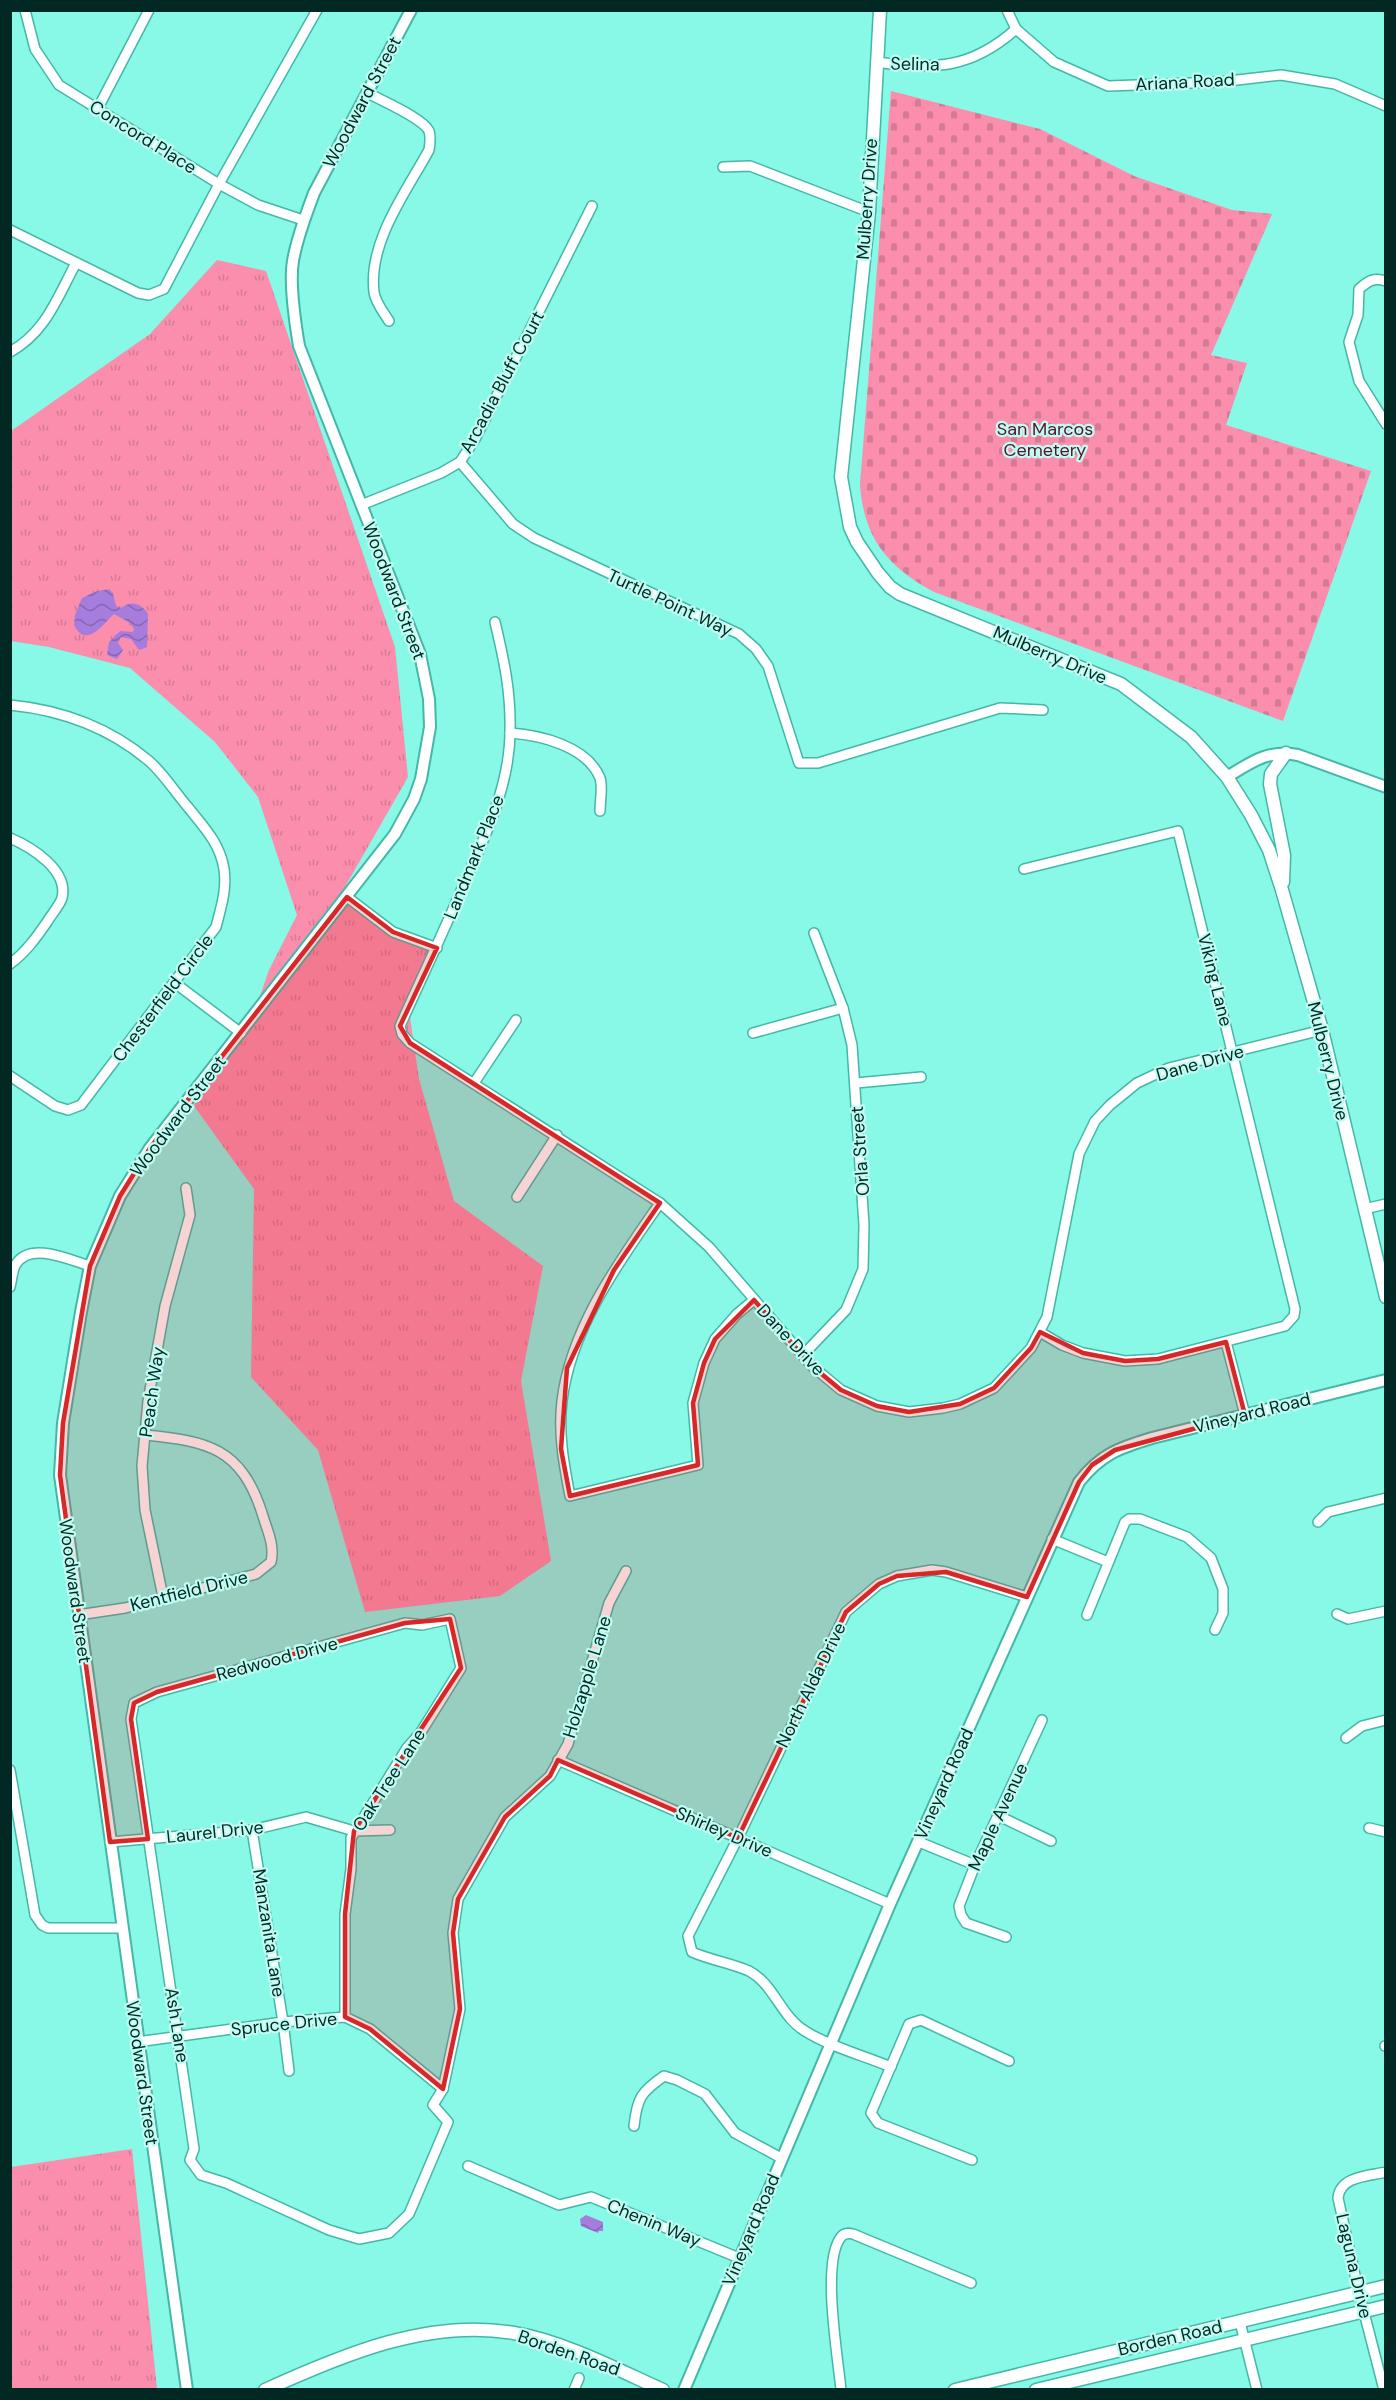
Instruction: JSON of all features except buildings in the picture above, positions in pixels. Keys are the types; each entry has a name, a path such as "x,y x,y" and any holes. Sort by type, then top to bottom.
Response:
{"main road":[{"name":"Mulberry Drive","path":"880,10 869,212 841,477 850,527 857,542 878,573 900,594 1121,684 1191,737 1227,777 1251,815 1269,850 1282,890 1322,1030 1386,1297"},
{"path":"1282,890 1284,855 1270,784 1271,774 1286,753"},
{"name":"Borden Road","path":"955,2390 1386,2286"},
{"name":"Borden Road","path":"1036,2390 1386,2306"},
{"name":"Borden Road","path":"265,2390 295,2376 395,2339 459,2329 501,2331 544,2340 663,2390"}],"street":[{"name":"Concord Place","path":"25,10 35,49 59,85 219,184 258,205 303,220"},
{"path":"97,110 149,10"},
{"path":"10,230 138,293 149,295 164,289 219,184 317,10"},
{"name":"Woodward Street","path":"187,2390 60,1475 63,1423 90,1266 120,1196 150,1148 395,834 414,799 421,779 430,727 429,699 420,654 299,346 295,320 292,262 303,220 314,193 411,10"},
{"name":"Ariana Road","path":"1008,10 1016,29 1054,62 1108,86 1220,82 1281,75 1335,84 1386,106"},
{"name":"Selina","path":"876,62 933,67 961,62 997,46 1016,29"},
{"path":"368,93 421,122 428,129 430,138 429,150 387,229 375,263 374,294 389,321"},
{"path":"723,167 750,166 869,212"},
{"name":"Arcadia Bluff Court","path":"361,505 441,473 460,462 475,439 591,206"},
{"path":"10,352 27,343 42,327 76,263"},
{"path":"1386,281 1368,280 1359,289 1358,315 1349,342 1359,381 1386,424"},
{"name":"Turtle Point Way","path":"460,462 513,524 534,538 739,634 756,649 768,666 799,763 818,763 1000,708 1043,710"},
{"name":"Landmark Place","path":"437,948 486,834 501,790 510,733 508,681 495,622"},
{"name":"Chesterfield Circle","path":"10,705 36,707 68,716 123,742 150,762 211,834 224,869 225,893 216,927 81,1105 68,1110 55,1106 10,1076"},
{"path":"510,733 534,735 562,744 577,752 600,778 600,811"},
{"path":"1227,777 1259,757 1272,753 1286,753 1298,755 1386,787"},
{"name":"Viking Lane","path":"1024,869 1178,831 1295,1309 1294,1316 1285,1326 1158,1359 1125,1361 1083,1353 1040,1332"},
{"path":"10,838 47,859 61,882 62,898 32,945 10,964"},
{"path":"347,897 393,932 437,948"},
{"name":"Orla Street","path":"803,1355 846,1310 862,1269 864,1225 852,1045 843,1008 814,933"},
{"name":"Dane Drive","path":"437,948 400,1026 402,1034 410,1043 660,1203 709,1247 812,1366 841,1390 877,1406 909,1412 960,1404 994,1388 1031,1348 1047,1317 1079,1154 1095,1121 1110,1105 1137,1083 1169,1068 1322,1030"},
{"path":"175,984 241,1033"},
{"path":"753,1033 843,1008"},
{"path":"474,1083 516,1020"},
{"path":"855,1083 921,1077"},
{"path":"517,1197 557,1135"},
{"name":"Peach Way","path":"163,1598 152,1554 145,1510 142,1466 147,1401 165,1306 190,1215 186,1188"},
{"path":"660,1203 614,1270 584,1328 567,1368 561,1403 561,1449 570,1496 698,1465 693,1403 704,1363 715,1339 736,1314 754,1300"},
{"path":"1364,1209 1386,1204"},
{"path":"10,1287 17,1262 28,1253 41,1253 90,1266"},
{"path":"1226,1341 1245,1415"},
{"name":"Vineyard Road","path":"684,2390 890,1904 1079,1482 1092,1465 1115,1450 1152,1438 1386,1380"},
{"name":"Kentfield Drive","path":"78,1615 125,1608 256,1574 271,1562 274,1549 255,1490 235,1462 218,1449 180,1438 145,1435"},
{"path":"1318,1522 1328,1512 1386,1498"},
{"path":"1087,1615 1125,1522 1129,1519 1140,1519 1187,1537 1211,1558 1223,1589 1223,1613 1215,1630"},
{"path":"1052,1539 1108,1562"},
{"name":"North Alda Drive","path":"830,2042 806,2032 791,2019 764,1983 749,1971 710,1960 692,1952 688,1936 738,1838 846,1612 879,1584 897,1576 932,1570 946,1572 1028,1597"},
{"name":"Holzapple Lane","path":"359,2239 390,2233 410,2214 448,2122 433,2105 443,2089 460,2009 453,1933 458,1899 505,1817 545,1781 568,1744 609,1603 626,1571"},
{"path":"1337,1614 1348,1619 1386,1611"},
{"name":"Oak Tree Lane","path":"345,2017 345,1914 351,1869 351,1838 407,1748 421,1732 461,1668 450,1619 422,1625"},
{"name":"Redwood Drive","path":"134,1703 157,1692 405,1623 422,1625"},
{"name":"Ash Lane","path":"134,1703 131,1719 194,2150 190,2160 201,2175 226,2183 329,2230 359,2239"},
{"name":"Maple Avenue","path":"1006,1936 966,1923 960,1915 959,1906 975,1865 1042,1720"},
{"path":"1346,1738 1362,1726 1386,1720"},
{"name":"Shirley Drive","path":"558,1760 890,1904"},
{"path":"10,1770 35,1916 42,1925 48,1928 123,1928"},
{"path":"999,1816 1052,1841"},
{"name":"Laurel Drive","path":"110,1842 252,1830 306,1817 354,1831 390,1830"},
{"path":"1369,1828 1386,1833"},
{"name":"Manzanita Lane","path":"252,1830 284,2022 289,2071"},
{"path":"919,1842 975,1865"},
{"name":"Spruce Drive","path":"137,2042 284,2022 345,2017 370,2029 443,2089"},
{"path":"972,2160 878,2123 871,2113 909,2024 921,2020 1009,2061"},
{"path":"830,2042 891,2067"},
{"path":"634,2126 636,2104 648,2087 664,2076 705,2094 735,2133 781,2158"},
{"name":"Chenin Way","path":"468,2166 559,2205 591,2197 739,2258"},
{"name":"Laguna Drive","path":"1384,2389 1363,2312 1338,2198 1339,2191 1348,2181 1386,2172"},
{"path":"841,2390 830,2281 832,2260 841,2237 846,2233 853,2234 970,2283"},
{"path":"1240,2322 1257,2390"},
{"path":"574,2390 579,2378"}],"highlighted area":[{"path":"347,897 393,932 437,948 400,1026 410,1043 660,1203 614,1270 567,1368 561,1449 570,1496 698,1465 693,1403 704,1363 715,1339 754,1300 812,1366 841,1390 877,1406 909,1412 960,1404 994,1388 1031,1348 1040,1332 1083,1353 1125,1361 1158,1359 1226,1342 1245,1415 1115,1450 1092,1465 1079,1482 1027,1597 946,1572 897,1576 879,1584 846,1612 738,1838 558,1760 550,1776 505,1817 458,1899 453,1933 460,2009 443,2089 370,2029 345,2017 345,1914 354,1831 461,1668 450,1619 405,1623 157,1692 134,1703 131,1719 148,1839 110,1842 60,1475 63,1423 90,1266 120,1196 150,1148"}],"green space":[{"name":"San Marcos Cemetery","path":"891,91 1040,129 1134,176 1232,210 1272,214 1211,355 1247,363 1226,425 1371,471 1283,721 934,592 904,572 881,549 867,521 860,485"},
{"path":"217,260 266,271 395,647 408,777 322,927 346,897 386,927 436,948 409,1010 419,1079 454,1201 543,1266 521,1381 551,1561 500,1596 365,1612 318,1450 251,1377 254,1189 194,1106 252,1019 269,970 297,915 258,797 215,742 130,668 49,647 11,641 11,431 150,334"},
{"path":"132,2149 157,2389 11,2389 11,2167"}],"water":[{"path":"109,589 113,593 116,606 121,608 133,603 142,607 148,614 147,647 139,650 131,639 121,637 118,643 123,650 117,659 107,655 109,642 120,631 133,632 134,629 130,623 114,614 89,635 79,632 74,625 75,615 82,598 94,592"},
{"path":"586,2215 603,2222 603,2231 598,2233 581,2226 580,2219"}]}
